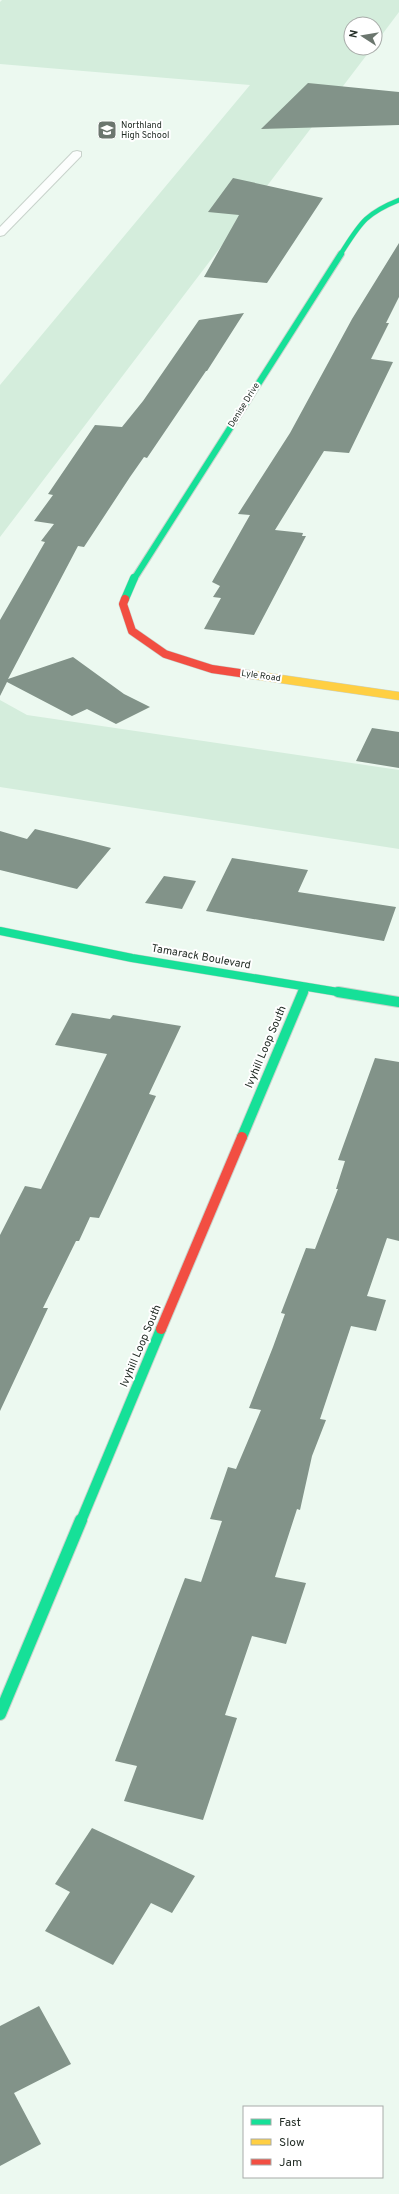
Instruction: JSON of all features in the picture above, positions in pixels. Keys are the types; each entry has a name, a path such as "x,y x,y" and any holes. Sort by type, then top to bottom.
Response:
{"street":[{"name":"Denise Drive","path":"132,631 123,604 134,578 359,225 369,213 382,205 399,200"},
{"name":"Lyle Road","path":"132,631 164,654 212,669 399,696"},
{"name":"Tamarack Boulevard","path":"0,931 132,958 399,1002"},
{"name":"Ivyhill Loop South","path":"0,1714 304,987"}],"lane":[{"path":"0,234 77,154"}],"green space":[{"path":"2,0 399,0 399,12 383,33 383,16 343,16 343,56 366,56 0,537 0,385 250,85 0,64 0,2"},
{"path":"0,700 27,715 399,770 399,849 0,787"}],"building":[{"path":"308,83 399,92 399,125 261,129"},
{"path":"233,178 323,198 267,283 204,277 239,215 208,212"},
{"path":"399,243 399,297 386,323 389,323 371,359 393,362 349,453 324,451 275,530 303,533 302,536 306,536 254,635 204,629 221,598 213,597 220,586 212,582 250,515 238,514 290,433 352,319"},
{"path":"244,313 207,371 147,458 144,457 130,477 84,547 78,546 8,679 73,657 124,694 150,707 116,724 87,709 72,716 7,682 0,696 0,620 45,542 41,541 54,524 34,521 53,495 48,494 95,425 122,427 143,401 199,320"},
{"path":"372,728 399,732 399,768 356,761"},
{"path":"35,829 111,848 77,889 0,870 0,831 27,839"},
{"path":"232,858 308,870 298,892 396,907 384,941 206,911"},
{"path":"164,876 196,881 182,909 145,903"},
{"path":"72,1013 110,1019 113,1015 181,1026 149,1094 156,1096 99,1218 90,1217 79,1241 76,1241 43,1308 48,1308 0,1411 0,1235 25,1186 41,1189 107,1054 55,1045"},
{"path":"375,1058 399,1062 399,1241 387,1238 367,1296 386,1300 376,1331 351,1326 320,1419 326,1420 312,1456 300,1510 297,1509 275,1577 306,1583 286,1644 252,1636 225,1715 237,1718 203,1820 124,1801 137,1766 115,1761 185,1578 201,1582 222,1521 210,1519 228,1467 236,1469 261,1410 249,1408 285,1314 281,1313 306,1248 315,1249 338,1189 336,1189 345,1161 338,1160"},
{"path":"92,1828 195,1876 172,1913 151,1903 113,1965 45,1931 70,1892 55,1884"},
{"path":"39,2006 71,2064 14,2093 41,2144 0,2166 0,2026"}],"traffic: fast":[{"path":"125,599 134,578 359,225 377,209 399,200"},
{"path":"0,931 132,958 399,1002"},
{"path":"242,1137 305,987"},
{"path":"0,1714 161,1329"}],"traffic: slow":[{"path":"253,675 399,696"}],"traffic: jam":[{"path":"125,599 123,604 132,631 165,654 212,669 253,675"},
{"path":"161,1329 242,1137"}],"place":[{"name":"Northland High School","path":"107,130"}]}
